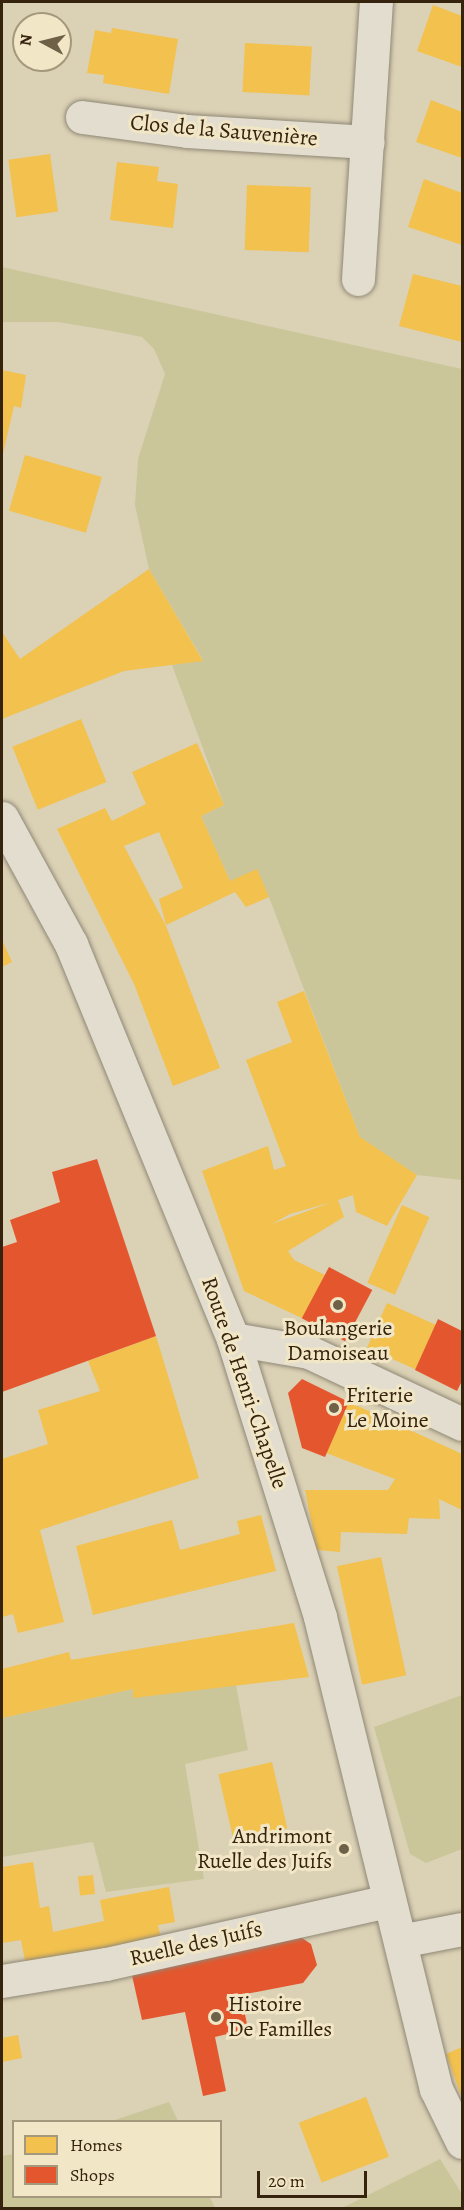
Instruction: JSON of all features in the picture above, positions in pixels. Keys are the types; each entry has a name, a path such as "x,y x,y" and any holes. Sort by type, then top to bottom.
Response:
{"street":[{"path":"358,279 376,2"},
{"name":"Clos de la Sauvenière","path":"82,117 187,131 368,142"},
{"name":"Route de Henri-Chapelle","path":"2,818 72,944 234,1339 320,1617 436,2089 462,2142"},
{"path":"234,1339 309,1352 462,1424"},
{"name":"Ruelle des Juifs","path":"2,1981 106,1964 389,1900"},
{"path":"400,1941 462,1929"}],"shaded area":[{"path":"2,267 462,369 462,1180 417,1175 360,1137 269,897 230,881 201,816 224,805 172,665 203,660 149,569 135,505 138,459 165,374 154,349 142,337 112,331 58,322 2,322"},
{"path":"236,1685 248,1750 185,1764 204,1879 106,1892 93,1842 2,1857 2,1718 133,1689 133,1697"},
{"path":"462,1695 462,1849 426,1863 410,1854 374,1727"},
{"path":"169,2102 178,2120 115,2120"},
{"path":"12,2154 12,2198 210,2198 215,2208 2,2208 2,2156"},
{"path":"440,2159 462,2194 462,2208 342,2208"}],"building: Homes":[{"path":"433,5 462,16 462,67 417,51"},
{"path":"112,28 178,39 169,94 103,83 104,75 87,73 95,30 111,33"},
{"path":"245,43 312,47 309,95 242,92"},
{"path":"431,100 462,112 462,158 416,142"},
{"path":"50,154 58,211 16,217 8,160"},
{"path":"117,162 159,167 157,181 178,184 173,228 110,220"},
{"path":"424,179 462,193 462,245 408,227"},
{"path":"247,185 311,187 309,252 245,250"},
{"path":"413,274 462,286 462,342 399,326"},
{"path":"2,370 26,375 21,408 14,406 2,458"},
{"path":"25,455 102,477 86,533 9,511"},
{"path":"149,569 203,661 124,671 2,719 2,632 20,659"},
{"path":"81,719 106,782 38,810 12,747"},
{"path":"197,743 224,805 201,816 230,881 257,869 269,897 246,907 235,892 166,925 159,899 183,888 159,832 124,846 166,926 220,1068 173,1086 134,984 57,829 105,808 112,821 146,804 132,772"},
{"path":"2,940 12,962 2,967"},
{"path":"304,991 360,1137 417,1175 387,1226 356,1212 353,1195 338,1200 344,1217 288,1251 294,1260 325,1275 304,1319 244,1291 202,1171 268,1146 274,1170 286,1166 246,1060 292,1042 277,1002","holes":["332,1202 272,1224 290,1214"]},
{"path":"402,1205 429,1217 395,1295 367,1283"},
{"path":"387,1303 436,1325 416,1370 367,1348"},
{"path":"156,1336 199,1478 40,1530 64,1622 18,1633 13,1614 2,1617 2,1459 48,1444 38,1410 100,1391 88,1361"},
{"path":"349,1402 462,1454 462,1510 439,1499 440,1519 409,1518 407,1534 341,1532 340,1552 317,1550 305,1490 388,1490 395,1479 326,1453"},
{"path":"261,1515 276,1571 93,1615 76,1546 172,1520 180,1550 240,1534 237,1521"},
{"path":"381,1557 406,1675 362,1685 337,1566"},
{"path":"294,1623 309,1677 133,1698 133,1689 2,1718 2,1669 69,1652 71,1660"},
{"path":"272,1762 287,1828 234,1841 218,1774"},
{"path":"33,1862 40,1908 49,1906 53,1932 104,1921 100,1900 169,1887 175,1922 158,1925 162,1943 26,1966 21,1940 2,1943 2,1867"},
{"path":"93,1875 95,1894 80,1895 78,1877"},
{"path":"18,2035 22,2058 2,2062 2,2038"},
{"path":"462,2047 462,2098 446,2054"},
{"path":"366,2097 389,2157 322,2183 299,2123"}],"building: Shops":[{"path":"97,1159 156,1336 2,1392 2,1247 17,1242 10,1220 60,1202 52,1172"},
{"name":"Boulangerie Damoiseau","path":"329,1267 372,1290 345,1341 302,1318"},
{"path":"438,1319 462,1331 462,1381 457,1391 415,1370"},
{"path":"302,1379 349,1402 325,1457 302,1448 288,1393"},
{"name":"Histoire De Familles","path":"296,1934 311,1944 317,1965 303,1983 241,1995 248,2029 215,2037 226,2091 203,2096 185,2012 142,2020 131,1971"}],"place":[{"name":"Boulangerie Damoiseau","path":"338,1305"},
{"name":"Friterie Le Moine","path":"334,1408"},
{"name":"Andrimont Ruelle des Juifs","path":"344,1849"},
{"name":"Histoire De Familles","path":"216,2017"}]}
